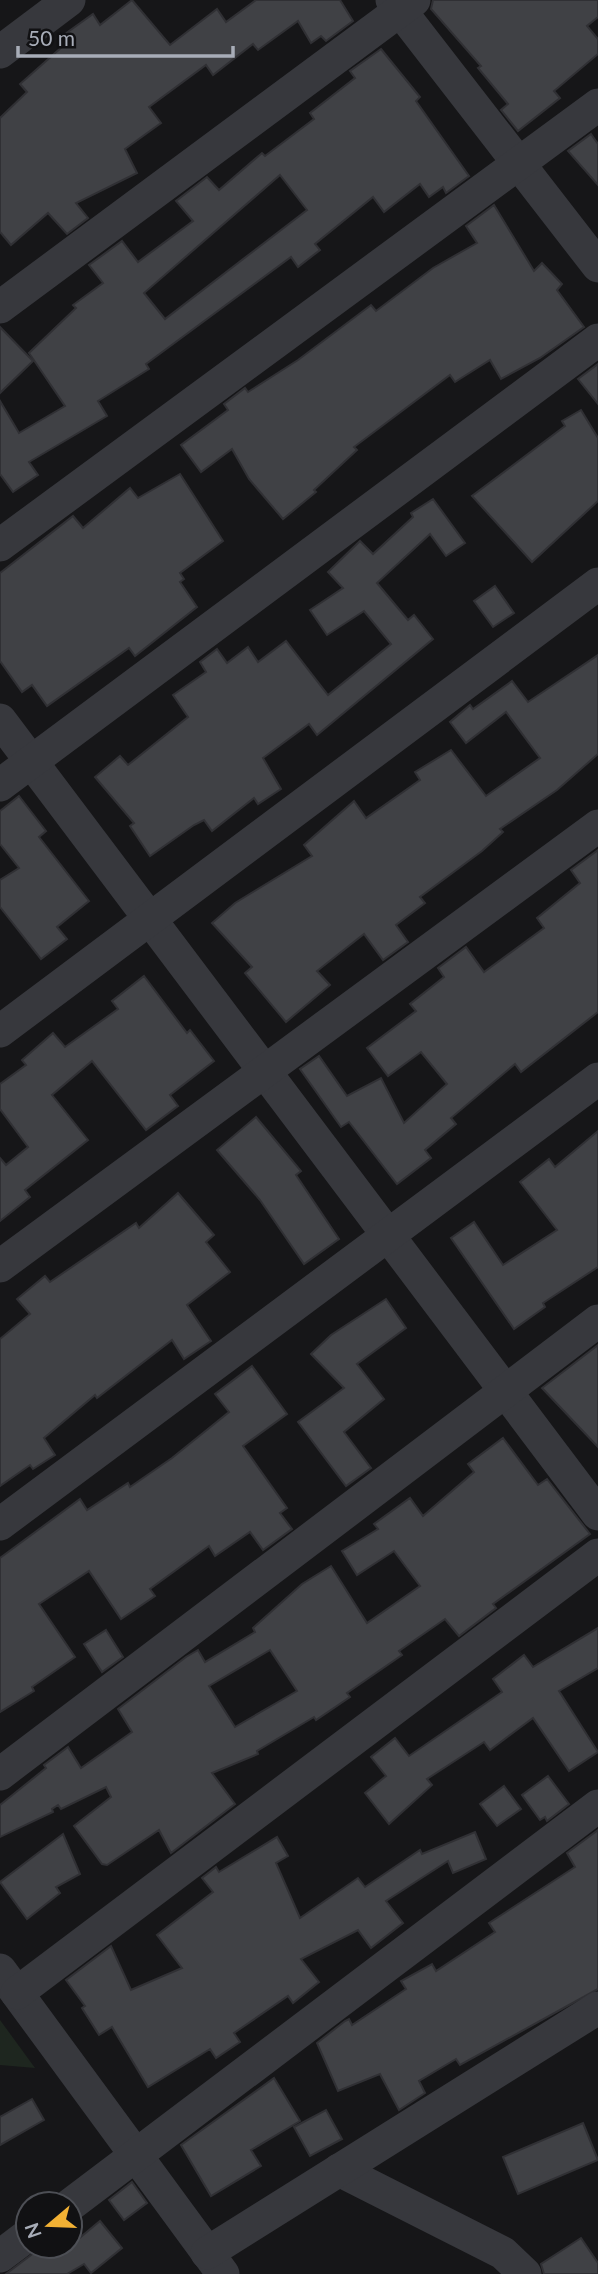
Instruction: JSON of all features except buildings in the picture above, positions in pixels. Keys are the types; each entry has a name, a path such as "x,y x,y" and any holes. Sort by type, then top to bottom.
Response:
{"street":[{"path":"0,52 69,0"},
{"path":"0,307 402,4 518,164 598,266"},
{"path":"0,545 598,105"},
{"path":"0,785 598,340"},
{"path":"0,1031 598,584"},
{"path":"0,720 598,1514"},
{"path":"0,1266 598,826"},
{"path":"0,1524 598,1079"},
{"path":"0,1774 598,1321"},
{"path":"598,1555 8,1982 215,2263 339,2171 598,2008"},
{"path":"84,2194 598,1806"},
{"path":"339,2171 503,2253 524,2274"}],"shaded area":[{"path":"0,2020 35,2068 0,2065"}]}
